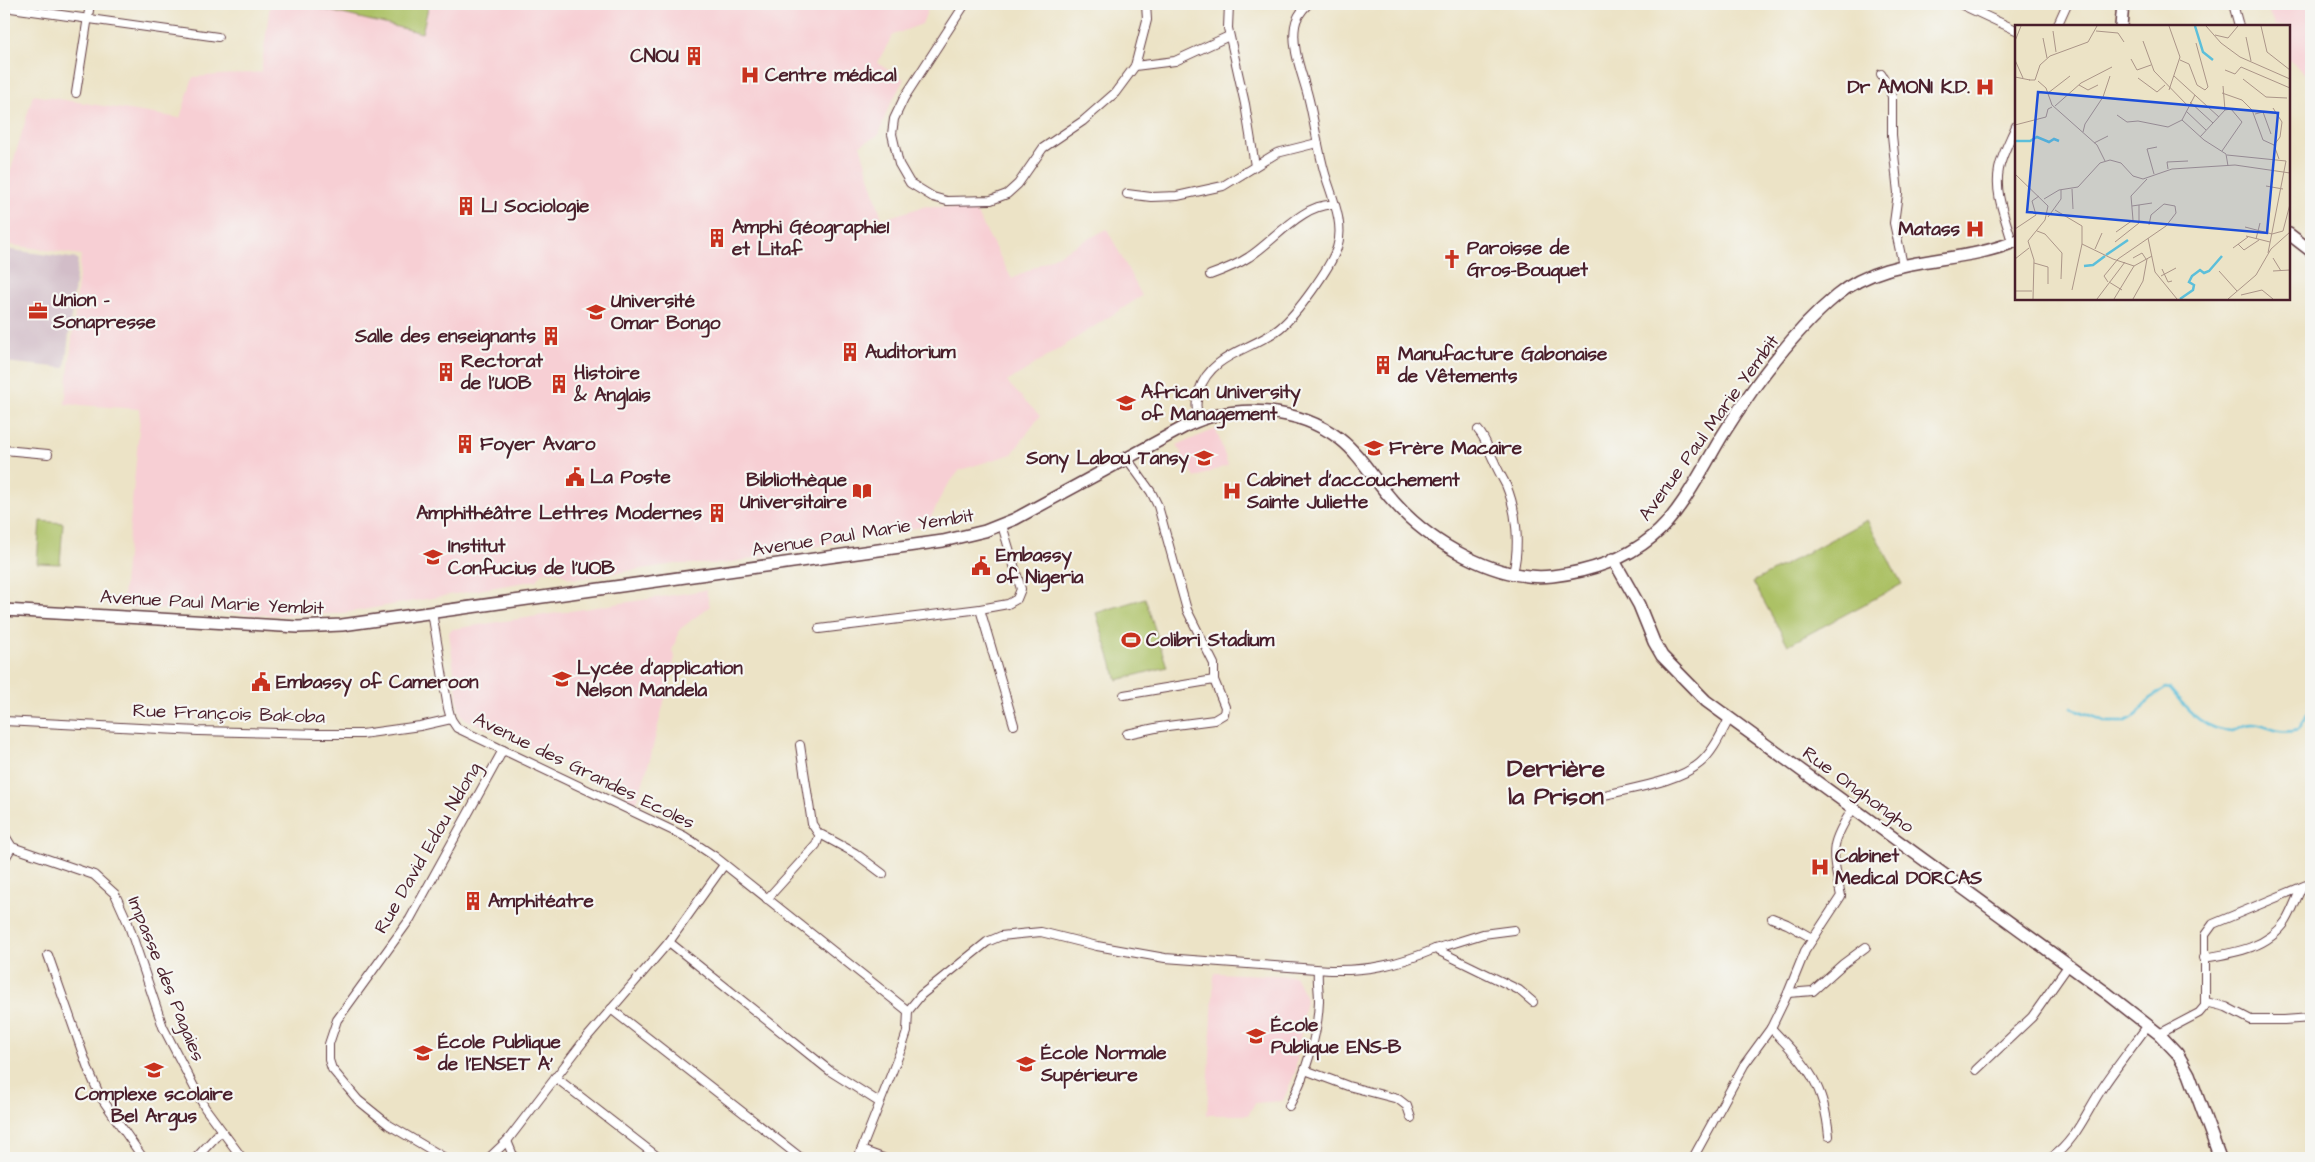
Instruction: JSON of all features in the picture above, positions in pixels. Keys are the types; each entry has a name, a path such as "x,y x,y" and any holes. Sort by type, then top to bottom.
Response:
{"main road":[{"path":"2121,25 2123,4"},
{"path":"2290,235 2311,251"},
{"name":"Avenue Paul Marie Yembit","path":"4,610 298,627 342,625 908,547 963,537 1002,525 1128,460 1200,420 1232,412 1252,411 1295,418 1322,427 1350,448 1392,500 1417,526 1459,552 1487,565 1513,573 1548,576 1571,573 1590,569 1652,538 1671,517 1742,404 1794,339 1836,296 1863,278 1884,269 1978,253 2014,241"},
{"name":"Rue Onghongho","path":"1613,559 1639,605 1654,642 1662,656 1706,701 1854,807 2160,1034 2177,1053 2189,1074 2220,1158"}],"street":[{"path":"76,93 90,4"},
{"path":"965,4 904,98 893,126 895,148 905,177 916,188 940,200 981,201 991,200 1007,194 1018,184 1043,148 1083,121 1105,102 1124,83 1135,66 1146,20 1146,4"},
{"path":"1229,4 1229,36 1245,104 1255,166"},
{"path":"1200,420 1196,408 1197,398 1202,382 1211,368 1229,355 1281,327 1303,301 1329,263 1337,247 1340,231 1317,143 1294,35 1295,25 1308,4"},
{"path":"1960,4 2015,30"},
{"path":"2058,25 2068,4"},
{"path":"2233,4 2239,25"},
{"path":"4,7 218,37"},
{"path":"1135,66 1175,61 1229,36"},
{"path":"1881,74 1888,85 1892,97 1892,142 1898,193 1894,223 1903,265"},
{"path":"2014,241 2000,202 1998,178 2003,155 2015,128"},
{"path":"1127,194 1164,197 1210,189 1233,181 1255,166 1286,150 1317,143"},
{"path":"1210,275 1231,267 1251,256 1312,210 1327,204 1334,205"},
{"path":"1478,430 1490,446 1492,459 1506,486 1511,504 1517,550 1513,573"},
{"path":"4,450 48,454"},
{"path":"1127,734 1160,727 1206,722 1220,717 1225,707 1214,680 1214,664 1193,627 1184,602 1158,506 1151,492 1128,460"},
{"path":"819,629 980,609 1008,604 1017,599 1021,589 1002,525"},
{"path":"980,609 1014,725"},
{"name":"Avenue des Grandes Ecoles","path":"432,612 451,719 457,728 684,836 724,865 908,1011"},
{"path":"1124,695 1214,680"},
{"name":"Rue François Bakoba","path":"4,721 198,731 341,734 388,730 451,719"},
{"path":"1605,794 1666,779 1699,764 1714,747 1730,719"},
{"path":"800,745 812,824 819,835 855,853 883,874"},
{"name":"Rue David Edou Ndong","path":"445,1158 390,1125 358,1100 332,1069 329,1060 329,1044 337,1020 410,919 503,750"},
{"path":"1693,1158 1744,1065 1771,1028 1812,938 1841,896 1833,858 1833,844 1854,807"},
{"path":"4,834 12,847 4,860"},
{"path":"767,899 816,845 819,835"},
{"name":"Impasse des Pagaies","path":"12,847 94,875 115,894 128,923 163,1027 188,1078 220,1131 242,1158"},
{"path":"489,1158 506,1141 555,1077 669,942 724,865"},
{"path":"2160,1034 2199,1013 2206,1002 2205,935 2213,924 2301,889 2311,883"},
{"path":"2204,958 2249,949 2272,937 2286,921 2301,889"},
{"path":"1772,918 1812,938"},
{"path":"858,1158 907,1032 908,1011 921,995 987,942 1001,936 1041,932 1097,946 1165,958 1350,971 1388,966 1483,934 1514,930"},
{"path":"669,942 830,1071 879,1102"},
{"path":"1788,993 1813,991 1843,964 1866,947"},
{"path":"1435,949 1519,990 1533,1002"},
{"path":"48,955 86,1063 100,1096 143,1158"},
{"path":"1976,1070 2032,1017 2068,966"},
{"path":"1289,1106 1305,1070 1317,1022 1319,1002 1318,970"},
{"path":"2206,1002 2226,1007 2251,1020 2311,1018"},
{"path":"611,1009 801,1158"},
{"path":"2051,1158 2060,1152 2079,1129 2102,1088 2148,1025"},
{"path":"1771,1028 1807,1066 1816,1082 1827,1113 1829,1136"},
{"path":"1305,1070 1348,1086 1398,1099 1407,1106 1411,1118"},
{"path":"555,1077 659,1158"},
{"path":"196,1158 220,1131"},
{"path":"506,1141 514,1158"},
{"path":"861,1150 883,1158"}],"shaded area":[{"name":"Université Omar Bongo","path":"270,4 930,4 922,24 893,35 877,63 904,79 887,111 879,135 860,145 882,219 926,206 975,210 1012,279 1107,229 1142,296 1007,382 1040,416 1012,454 960,470 944,490 927,526 723,564 675,564 576,579 567,577 557,571 550,571 542,573 537,580 339,614 266,615 122,607 140,419 139,409 65,404 81,255 4,244 4,193 33,95 180,118 193,77 261,72"},
{"path":"2265,4 2311,4 2311,66 2305,74 2290,61 2290,25 2275,25"},
{"name":"Union - Sonapresse","path":"4,249 78,259 65,368 4,362"},
{"name":"Sony Labou Tansy","path":"1216,429 1228,465 1195,478 1177,445"},
{"name":"Lycée d'application Nelson Mandela","path":"706,590 710,606 680,629 672,651 675,657 650,759 637,802 628,799 624,790 463,718 459,710 449,632 453,629"},
{"name":"École Publique ENS-B","path":"1214,973 1295,976 1306,998 1295,1073 1283,1101 1255,1103 1248,1115 1207,1115"}],"green space":[{"path":"301,4 429,4 422,33"},
{"path":"1867,520 1902,584 1788,645 1753,582"},
{"path":"40,521 63,523 60,564 37,563"},
{"name":"Colibri Stadium","path":"1145,598 1167,667 1117,680 1096,613"}],"waterway":[{"path":"2072,708 2107,722 2124,722 2138,714 2149,699 2166,688 2170,689 2196,718 2212,727 2232,731 2242,726 2258,724 2288,732 2298,730 2311,708"}],"place":[{"name":"CNOU","path":"694,56"},
{"name":"Centre médical","path":"750,75"},
{"name":"Dr AMONI K.D.","path":"1985,87"},
{"name":"L1 Sociologie","path":"466,206"},
{"name":"Matass","path":"1975,229"},
{"name":"Amphi Géographie1 et Litaf","path":"717,238"},
{"name":"Paroisse de Gros-Bouquet","path":"1452,259"},
{"name":"Union - Sonapresse","path":"38,311"},
{"name":"Université Omar Bongo","path":"596,312"},
{"name":"Salle des enseignants","path":"551,336"},
{"name":"Auditorium","path":"850,352"},
{"name":"Manufacture Gabonaise de Vêtements","path":"1383,365"},
{"name":"Rectorat de l'UOB","path":"446,372"},
{"name":"Histoire & Anglais","path":"559,384"},
{"name":"African University of Management","path":"1126,403"},
{"name":"Foyer Avaro","path":"465,444"},
{"name":"Frère Macaire","path":"1374,448"},
{"name":"Sony Labou Tansy","path":"1204,458"},
{"name":"La Poste","path":"575,477"},
{"name":"Bibliothèque Universitaire","path":"862,491"},
{"name":"Cabinet d'accouchement Sainte Juliette","path":"1232,491"},
{"name":"Amphithéâtre Lettres Modernes","path":"717,513"},
{"name":"Institut Confucius de l'UOB","path":"433,557"},
{"name":"Embassy of Nigeria","path":"981,566"},
{"name":"Colibri Stadium","path":"1131,640"},
{"name":"Lycée d'application Nelson Mandela","path":"562,679"},
{"name":"Embassy of Cameroon","path":"261,682"},
{"name":"Cabinet Medical DORCAS","path":"1820,867"},
{"name":"Amphitéatre","path":"473,901"},
{"name":"École Publique ENS-B","path":"1256,1036"},
{"name":"École Publique de l'ENSET A'","path":"423,1053"},
{"name":"École Normale Supérieure","path":"1026,1064"},
{"name":"Complexe scolaire Bel Argus","path":"154,1070"}],"district":[{"name":"Derrière la Prison","path":"1556,783"}]}
